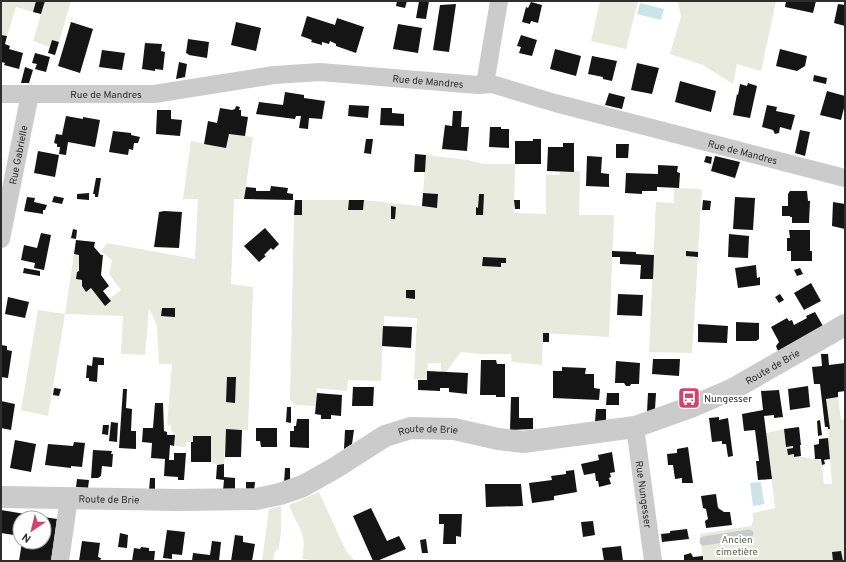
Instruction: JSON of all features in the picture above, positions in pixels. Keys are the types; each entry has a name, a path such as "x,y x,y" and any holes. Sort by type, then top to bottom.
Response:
{"street":[{"path":"486,84 500,1"},
{"name":"Rue de Mandres","path":"1,94 154,94 274,75 320,72 478,85 492,84 555,103 845,178"},
{"name":"Rue Gabrielle","path":"1,239 30,94"},
{"name":"Route de Brie","path":"1,497 185,500 256,499 280,494 303,486 335,468 385,436 411,428 454,430 523,442 635,427 690,407 732,388 845,324"},
{"name":"Rue Nungesser","path":"635,427 653,561"},
{"path":"60,561 69,498"}],"lane":[{"path":"704,542 749,534"}],"green space":[{"path":"1,1 36,1 33,12 16,7 7,36 1,35"},
{"path":"45,1 71,1 59,42 52,40 50,47 33,41"},
{"path":"600,1 638,1 626,49 591,41"},
{"path":"678,1 776,1 761,71 737,64 733,84 703,65 670,54 681,17"},
{"path":"229,134 253,137 244,199 234,199 231,284 253,287 248,430 226,429 224,464 217,465 211,462 211,436 193,436 193,442 186,442 186,447 174,446 175,435 171,430 171,425 167,425 172,364 159,364 157,326 149,308 145,355 121,354 123,316 65,314 74,254 79,255 79,271 77,272 76,279 82,280 82,286 86,292 91,288 105,306 111,302 109,299 121,290 109,274 112,260 101,251 107,243 195,259 198,199 183,199 191,141 226,148"},
{"path":"426,155 468,160 483,164 515,164 514,213 546,214 546,175 559,175 560,172 580,171 579,215 614,215 609,337 543,333 542,365 512,362 511,354 461,352 446,372 441,372 441,363 428,363 427,380 414,379 417,318 384,316 381,381 348,380 347,391 317,388 316,406 296,405 290,400 294,215 302,215 302,200 349,200 349,210 363,210 364,200 437,208 438,194 423,193","holes":["482,257 506,258 506,263 501,263 500,267 483,266"]},
{"path":"674,188 702,189 698,252 686,251 686,256 698,257 692,353 649,352 656,202 674,203"},
{"path":"38,310 65,314 48,416 21,410"},
{"name":"Ancien cimetière","path":"838,397 841,420 845,419 845,561 843,561 841,551 832,552 833,561 703,561 700,534 751,526 753,522 753,513 775,508 766,433 784,429 786,447 793,446 793,448 787,449 788,454 794,454 795,457 821,459 824,484 832,484 828,438 830,429 826,399"},
{"path":"319,492 346,551 355,561 312,561 302,559 304,542 303,536 289,505"},
{"path":"281,506 281,532 279,548 274,553 273,561 262,561 269,509"}],"water":[{"path":"640,3 664,9 661,20 637,14"},
{"path":"761,482 764,504 753,506 750,483"}],"building":[{"path":"36,1 45,1 41,14 33,12"},
{"path":"397,1 407,1 405,8 396,6"},
{"path":"419,1 429,1 426,19 416,18"},
{"path":"786,1 816,1 813,13 785,7"},
{"path":"531,2 542,5 538,23 531,21 530,24 522,22 526,7 528,8"},
{"path":"456,4 449,52 433,50 440,5"},
{"path":"838,4 845,5 845,26 834,23"},
{"path":"307,16 335,25 337,18 364,27 356,53 336,46 336,44 330,41 329,44 322,42 322,45 311,42 312,40 301,36"},
{"path":"71,22 93,29 80,73 58,66"},
{"path":"236,22 261,28 256,51 231,45"},
{"path":"398,24 422,28 418,53 393,49"},
{"path":"1,35 7,36 5,44 10,46 9,49 23,53 19,69 4,65 5,63 1,62"},
{"path":"521,35 537,40 532,56 519,53 521,47 517,46"},
{"path":"188,39 209,42 207,58 189,55 186,53"},
{"path":"52,40 59,42 55,55 48,53"},
{"path":"145,43 162,44 161,51 165,52 163,70 155,69 155,71 142,69"},
{"path":"555,49 581,56 576,76 550,69"},
{"path":"780,49 807,56 805,66 797,71 776,66"},
{"path":"102,50 125,53 122,70 99,67"},
{"path":"35,53 50,57 46,72 35,69 37,64 32,63"},
{"path":"592,56 617,61 612,81 603,79 603,77 588,74"},
{"path":"179,62 187,64 185,77 176,79"},
{"path":"637,63 659,68 652,94 631,90"},
{"path":"25,67 33,70 29,83 21,83"},
{"path":"814,75 827,78 826,84 813,81"},
{"path":"680,81 716,91 711,112 675,102"},
{"path":"748,83 757,86 750,118 733,115 740,84 747,86"},
{"path":"827,91 845,96 845,104 841,120 820,115"},
{"path":"285,92 304,95 304,98 325,101 322,119 309,118 308,129 299,128 301,116 296,116 295,119 256,114 259,102 283,105"},
{"path":"609,93 625,97 622,109 605,105"},
{"path":"349,105 369,106 368,118 348,116"},
{"path":"767,105 777,107 776,111 795,115 791,130 780,127 779,133 775,134 773,130 762,127"},
{"path":"236,106 240,107 239,110 241,110 241,116 248,117 245,136 229,134 226,148 204,144 208,121 217,123 220,108 232,110 235,109"},
{"path":"381,108 392,108 392,113 404,114 404,126 380,125"},
{"path":"157,110 171,110 171,119 182,120 180,136 156,134"},
{"path":"453,111 462,111 461,127 469,127 467,151 442,149 445,125 452,126"},
{"path":"66,116 100,120 95,147 68,142 66,155 59,154 60,147 57,147 57,144 54,143 56,134 62,135"},
{"path":"490,127 509,129 509,148 489,147"},
{"path":"800,130 810,132 805,156 795,153"},
{"path":"113,131 131,133 131,135 140,137 138,143 134,143 133,150 129,149 128,155 109,152"},
{"path":"366,139 373,139 371,154 364,153"},
{"path":"533,139 541,139 541,164 515,164 515,141 533,141"},
{"path":"563,143 574,143 574,172 547,171 548,147 563,147"},
{"path":"616,144 629,144 628,158 616,158"},
{"path":"38,151 59,155 55,177 34,173"},
{"path":"415,154 426,155 425,172 414,172"},
{"path":"587,156 602,157 601,173 609,174 609,187 586,186"},
{"path":"706,156 712,157 711,164 704,162"},
{"path":"715,156 740,162 735,178 711,171"},
{"path":"658,165 678,166 677,172 680,173 679,188 657,187 657,191 642,191 642,194 625,193 626,173 658,174"},
{"path":"96,178 101,178 98,197 95,197 95,194 93,194"},
{"path":"271,186 288,188 287,193 293,194 293,200 244,199 246,187 256,188 256,191 270,191"},
{"path":"790,191 807,191 808,201 810,201 809,223 792,223 792,217 782,216 782,206 788,206 788,194"},
{"path":"89,193 89,200 77,199 77,194"},
{"path":"423,193 438,194 437,208 422,206"},
{"path":"479,194 484,194 483,215 476,215"},
{"path":"54,196 64,198 62,204 52,202"},
{"path":"27,197 35,198 34,202 47,205 45,210 43,210 43,214 24,211"},
{"path":"735,197 755,198 753,230 733,229"},
{"path":"295,200 302,200 302,215 294,215"},
{"path":"349,200 364,200 363,210 348,210"},
{"path":"514,200 520,200 520,209 515,209"},
{"path":"703,200 711,201 710,210 702,210"},
{"path":"833,202 845,204 845,229 832,226"},
{"path":"391,206 396,207 395,219 391,219"},
{"path":"159,212 182,212 179,248 154,247"},
{"path":"265,228 279,244 273,250 271,248 264,255 266,256 259,262 244,246"},
{"path":"73,229 77,230 76,239 71,238"},
{"path":"789,230 810,230 810,251 812,251 812,261 791,261 791,251 787,251 787,238 790,238"},
{"path":"41,233 51,235 44,270 34,268 35,263 21,260 24,245 37,248"},
{"path":"729,234 749,236 748,258 728,257"},
{"path":"76,240 95,242 94,247 101,255 103,255 101,275 109,286 103,291 111,301 105,306 91,288 86,292 82,286 82,280 76,279 77,272 79,271 79,255 74,254"},
{"path":"612,251 636,252 636,254 654,255 653,279 640,279 641,265 620,264 620,257 612,257"},
{"path":"686,251 698,252 698,257 686,256"},
{"path":"483,257 506,258 506,263 501,263 501,267 482,266"},
{"path":"756,265 757,278 760,277 760,285 738,288 735,268"},
{"path":"24,268 40,271 40,276 23,273"},
{"path":"800,268 803,274 797,276 794,270"},
{"path":"811,283 821,301 804,310 794,293"},
{"path":"406,290 415,290 415,299 406,298"},
{"path":"618,294 643,295 642,316 617,315"},
{"path":"780,294 784,300 779,303 775,297"},
{"path":"8,297 29,302 25,318 5,314"},
{"path":"162,308 175,308 175,317 161,316"},
{"path":"815,312 823,326 778,351 776,346 779,342 771,327 787,318 789,321 792,320 794,325 807,318 806,316"},
{"path":"736,322 759,323 759,339 756,341 736,341"},
{"path":"698,324 728,326 727,343 698,342"},
{"path":"383,326 412,327 411,348 382,346"},
{"path":"543,333 549,333 549,342 543,342"},
{"path":"1,345 7,346 7,350 12,351 8,378 1,377"},
{"path":"821,354 828,354 829,365 845,363 845,391 838,392 838,397 826,399 830,429 825,427 820,384 814,384 812,367 822,366"},
{"path":"93,357 104,358 104,365 98,365 97,382 89,381 89,378 86,378 87,365 92,366"},
{"path":"653,359 680,359 679,376 652,374"},
{"path":"481,360 496,360 497,364 505,364 505,397 496,397 496,395 480,395"},
{"path":"616,361 640,363 639,384 631,384 630,386 626,386 624,383 615,383"},
{"path":"562,367 586,368 585,374 594,374 594,388 600,389 599,400 553,398 553,371 562,371"},
{"path":"427,371 468,373 467,394 449,392 449,388 440,388 440,391 418,390 418,380 427,380"},
{"path":"227,377 236,377 235,403 226,402"},
{"path":"808,386 810,407 790,410 788,389"},
{"path":"353,387 374,387 373,406 352,406"},
{"path":"54,388 61,389 59,396 53,395"},
{"path":"123,389 127,389 126,408 132,409 131,431 136,431 136,449 119,448"},
{"path":"779,390 783,417 774,418 774,415 764,416 772,479 758,480 756,461 759,461 755,430 744,431 742,414 763,410 761,391"},
{"path":"317,393 342,395 341,416 331,415 331,419 321,419 321,415 315,414"},
{"path":"607,393 619,393 619,405 606,405"},
{"path":"648,393 656,393 655,409 647,412"},
{"path":"511,397 519,397 519,418 533,418 533,429 510,430"},
{"path":"1,401 15,404 11,430 1,428"},
{"path":"155,403 163,403 164,431 167,432 167,435 175,435 174,446 170,445 169,460 174,460 174,453 186,453 184,480 178,480 178,477 164,476 165,459 151,458 152,443 142,442 143,428 153,428"},
{"path":"287,407 291,407 291,423 286,422"},
{"path":"596,409 606,409 606,421 595,422"},
{"path":"719,417 719,420 728,418 733,456 728,457 726,444 722,444 722,441 712,442 709,418"},
{"path":"297,419 309,419 309,448 290,447 290,431 294,431 294,426 296,426"},
{"path":"820,420 822,435 818,436 817,421"},
{"path":"111,422 118,423 117,442 109,441"},
{"path":"103,425 109,425 108,435 102,434"},
{"path":"799,427 801,456 794,457 794,454 788,455 787,449 793,448 793,446 786,447 784,429"},
{"path":"256,428 277,428 277,447 261,447 260,441 256,441"},
{"path":"226,429 242,430 241,457 225,457"},
{"path":"345,430 354,430 352,444 344,449"},
{"path":"193,436 211,436 211,462 191,462 191,442 193,442"},
{"path":"828,438 830,459 824,460 825,464 822,465 821,459 815,459 814,445 819,444 819,439"},
{"path":"15,440 36,444 31,472 10,468"},
{"path":"74,442 85,443 82,467 71,466 71,468 45,465 48,444 73,446"},
{"path":"688,447 693,483 682,483 682,478 675,479 673,465 668,465 667,454 677,453 677,449"},
{"path":"93,450 112,451 111,454 113,454 112,467 102,466 101,476 98,478 91,478"},
{"path":"612,452 615,472 610,473 611,477 609,478 611,484 599,487 598,481 596,481 595,473 584,475 581,464 599,460 598,455"},
{"path":"224,464 224,477 235,478 235,491 223,491 224,480 216,479 217,465"},
{"path":"285,468 290,468 290,480 284,483"},
{"path":"574,470 577,492 554,496 554,500 532,503 529,483 552,480 551,476 566,474 566,471"},
{"path":"150,478 155,478 155,491 149,491"},
{"path":"77,479 89,480 88,488 76,487"},
{"path":"246,482 255,482 254,492 246,492"},
{"path":"485,484 521,484 523,506 486,507"},
{"path":"716,494 718,508 724,512 730,512 732,525 706,528 705,521 708,519 706,509 703,508 701,496"},
{"path":"371,508 387,541 399,536 406,549 377,561 373,561 353,516"},
{"path":"1,510 12,512 12,535 1,533"},
{"path":"439,514 462,514 461,537 456,536 456,544 443,544 444,524 439,524"},
{"path":"52,518 57,519 51,561 19,561 21,550 52,550"},
{"path":"593,521 595,535 583,537 581,522"},
{"path":"687,529 689,539 662,542 661,534 670,533 670,531"},
{"path":"167,530 185,532 182,555 172,554 172,559 163,558"},
{"path":"120,533 128,535 127,548 118,547"},
{"path":"235,535 243,536 243,542 255,544 252,561 231,561"},
{"path":"426,539 428,553 422,553 420,540"},
{"path":"82,541 100,543 98,557 101,558 100,561 79,561"},
{"path":"212,541 221,542 219,561 192,561 193,553 210,555"},
{"path":"621,546 623,561 604,561 602,548"},
{"path":"141,547 149,548 149,551 155,551 154,561 132,561 134,548 140,549"},
{"path":"841,551 843,561 833,561 832,552"},
{"path":"691,553 693,557 703,556 703,561 684,561 684,555"}],"place":[{"name":"Nungesser","path":"689,398"}]}
